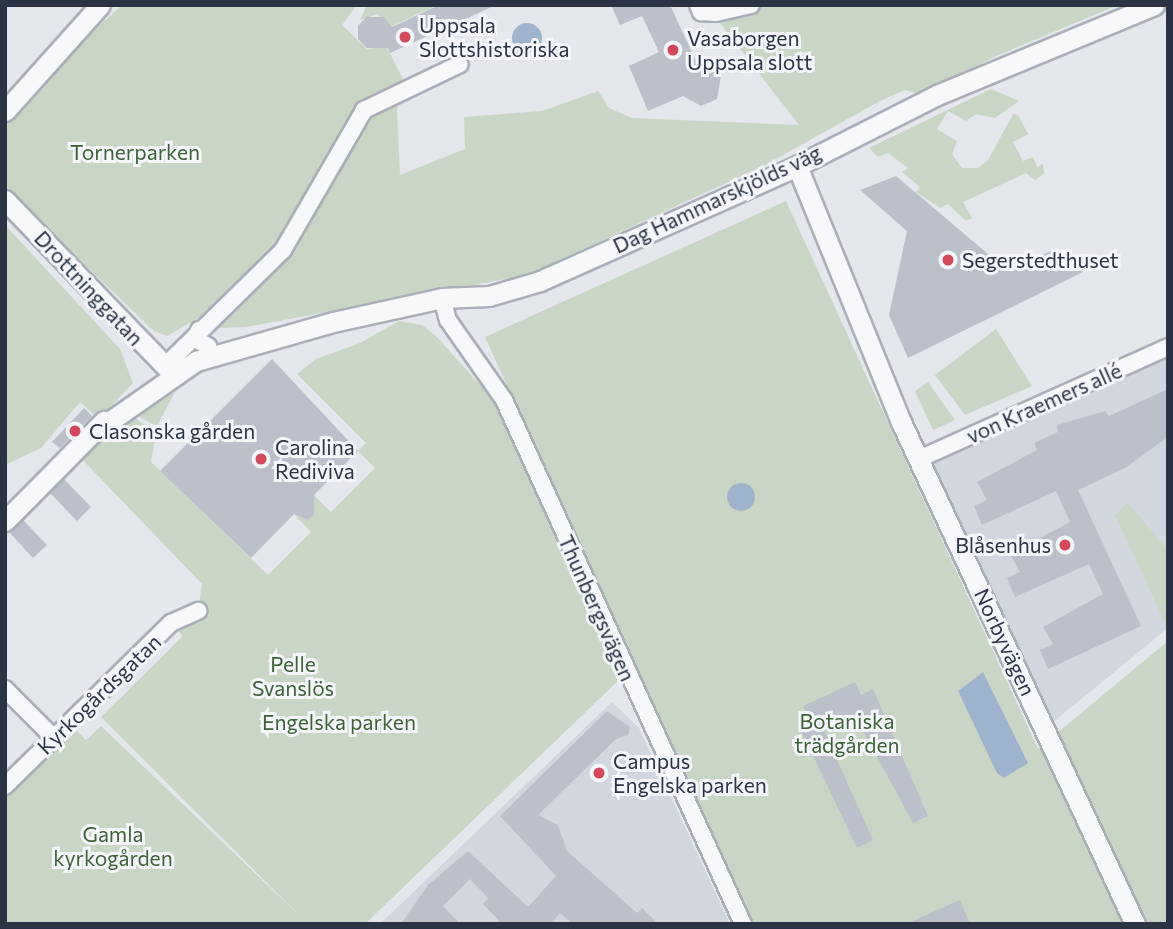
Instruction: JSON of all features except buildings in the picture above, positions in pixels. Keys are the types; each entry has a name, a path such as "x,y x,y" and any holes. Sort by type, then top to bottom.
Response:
{"street":[{"path":"5,111 100,5"},
{"path":"698,5 701,12 716,13 751,5"},
{"name":"Dag Hammarskjölds väg","path":"169,370 263,339 442,298 489,296 540,281 797,166 937,94 1154,5"},
{"path":"204,338 283,250 365,110 460,64"},
{"name":"Norbyvägen","path":"797,166 832,263 919,459 1135,924"},
{"name":"Drottninggatan","path":"5,200 169,370"},
{"name":"Thunbergsvägen","path":"442,298 448,320 504,400 743,924"},
{"name":"Dag Hammarskjölds väg","path":"169,370 204,338 263,339"},
{"name":"von Kraemers allé","path":"919,459 1168,347"},
{"path":"5,521 96,431 118,404 169,370"},
{"name":"Kyrkogårdsgatan","path":"5,786 171,623 198,611"},
{"path":"5,689 54,738"}],"shaded area":[{"name":"Blåsenhus","path":"1168,352 1168,628 1047,727 922,462"},
{"name":"Campus Engelska parken","path":"612,702 639,728 730,924 380,924"}],"green space":[{"name":"Tornerparken","path":"122,5 357,5 342,25 367,49 386,46 403,79 397,110 400,175 465,149 464,117 542,111 598,91 609,108 632,118 799,125 706,5 1118,5 994,57 922,95 905,90 880,101 765,165 527,275 246,327 220,328 200,317 167,336 154,331 5,188 5,125 26,93"},
{"path":"367,5 437,5 392,26 377,14 360,20"},
{"path":"991,89 1019,101 995,118 976,114 966,121 948,111 937,129 957,141 952,154 962,168 978,168 988,160 1013,114 1018,115 1028,134 1013,142 1023,161 1033,157 1037,167 1043,164 1044,174 1035,180 1026,173 963,202 972,218 966,221 948,204 940,208 916,192 920,187 902,172 908,168 888,153 878,157 869,148"},
{"name":"Botaniska trädgården","path":"786,201 1038,749 1168,641 1168,924 752,924 485,337"},
{"path":"5,225 120,349 133,383 99,419 80,402 41,448 5,465"},
{"name":"Engelska parken","path":"399,321 422,325 436,336 497,404 622,677 365,924 5,924 5,795 74,728 86,740 101,726 302,918 101,717 183,636 171,623 198,611 202,584 77,454 124,409 156,434 151,462 268,575 311,532 294,514 308,520 314,515 314,495 331,512 375,468 358,451 366,443 297,374 316,359 360,343"},
{"path":"996,329 1032,386 965,415 935,375"},
{"path":"928,382 955,420 933,430 915,391"},
{"path":"175,392 157,426 141,418 140,415"},
{"path":"1128,503 1168,550 1166,625 1115,515"}],"water":[{"path":"527,23 538,27 542,38 538,49 527,53 516,49 512,38 516,27"},
{"path":"741,483 751,487 755,497 751,507 741,511 731,507 727,497 731,487"},
{"path":"983,672 1028,763 1004,778 997,773 958,691"}],"place":[{"name":"Uppsala Slottshistoriska","path":"405,37"},
{"name":"Vasaborgen Uppsala slott","path":"673,50"},
{"name":"Segerstedthuset","path":"948,260"},
{"name":"Clasonska gården","path":"75,431"},
{"name":"Carolina Rediviva","path":"261,459"},
{"name":"Blåsenhus","path":"1065,545"},
{"name":"Campus Engelska parken","path":"599,773"}],"park label":[{"name":"Pelle Svanslös","path":"293,676"},
{"name":"Gamla kyrkogården","path":"113,846"}]}
